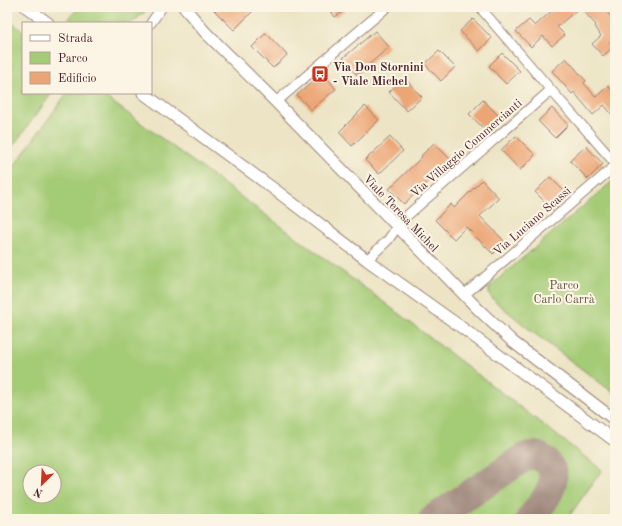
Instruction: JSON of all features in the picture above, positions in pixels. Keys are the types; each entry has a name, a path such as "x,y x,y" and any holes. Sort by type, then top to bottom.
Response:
{"street":[{"path":"26,7 47,22"},
{"path":"152,22 162,7"},
{"name":"Viale Teresa Michel","path":"184,7 205,32 276,102 464,296 513,342 615,420"},
{"path":"276,102 387,7"},
{"path":"483,11 615,164"},
{"name":"Via Villaggio Commercianti","path":"367,260 388,240 402,220 551,90"},
{"path":"144,94 278,192 367,260 461,327 615,441"},
{"name":"Via Luciano Scassi","path":"464,296 615,164"}],"green space":[{"path":"80,7 150,7 133,22 72,22 68,18"},
{"path":"7,19 22,30 22,94 51,94 7,154"},
{"path":"66,94 101,94 377,297 602,470 567,519 7,519 7,176"},
{"name":"Parco Carlo Carrà","path":"615,179 615,394 530,330 496,302 489,295 489,287"}],"building":[{"path":"211,7 257,7 234,30"},
{"path":"328,7 350,7 335,17"},
{"path":"556,7 580,7 557,27 565,35 552,46 543,36 531,47 516,31 529,20 535,26"},
{"path":"580,7 603,7 615,22 615,38 609,43 613,47 603,56 592,44 601,36 595,26 596,25"},
{"path":"473,19 492,38 479,51 460,31"},
{"path":"375,31 389,47 357,75 343,58"},
{"path":"266,33 287,55 273,68 252,47"},
{"path":"439,51 455,67 441,81 425,64"},
{"path":"502,53 520,71 506,84 489,66"},
{"path":"566,58 586,81 584,83 596,97 608,86 615,94 615,118 604,105 593,115 574,92 572,94 552,71"},
{"path":"323,73 336,89 311,110 297,95"},
{"path":"404,78 422,97 407,111 389,92"},
{"path":"483,100 500,117 486,131 469,114"},
{"path":"365,106 379,120 352,146 339,132"},
{"path":"552,108 568,125 555,138 538,121"},
{"path":"516,136 535,155 520,170 501,150"},
{"path":"390,137 403,151 379,174 365,160"},
{"path":"434,143 451,160 404,204 389,189 422,157 421,156"},
{"path":"586,146 603,164 588,179 570,161"},
{"path":"550,177 568,195 553,210 535,192"},
{"path":"482,180 499,198 480,216 505,242 493,254 466,227 454,239 435,220 451,204 454,208"}],"taxiway":[{"path":"433,519 525,457 532,455 543,459 550,466 553,474 553,482 546,498 530,519"}],"place":[{"name":"Via Don Stornini - Viale Michel","path":"320,74"}]}
